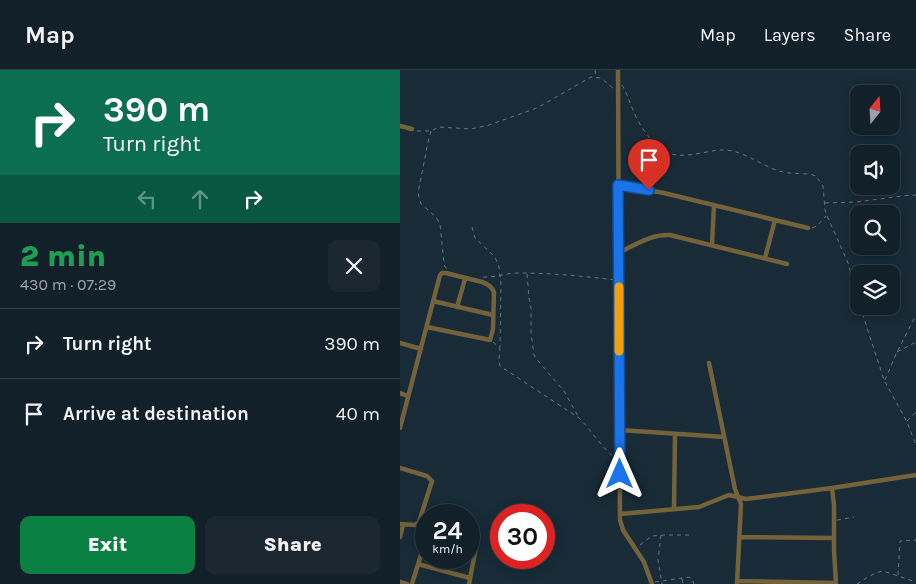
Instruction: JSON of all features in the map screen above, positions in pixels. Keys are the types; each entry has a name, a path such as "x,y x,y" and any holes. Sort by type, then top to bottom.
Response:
{"street":[{"path":"618,70 620,514 622,527 644,562 652,583"},
{"path":"400,126 412,129"},
{"path":"618,185 664,192 808,228"},
{"path":"712,245 714,205"},
{"path":"765,258 775,220"},
{"path":"618,253 652,237 670,235 787,264"},
{"path":"400,428 439,278 442,273 486,284 493,290 490,340 427,327"},
{"path":"457,307 465,278"},
{"path":"433,301 493,315"},
{"path":"400,343 421,349"},
{"path":"709,363 735,490 741,504 737,582 836,584 832,488"},
{"path":"400,394 408,396"},
{"path":"620,430 724,437"},
{"path":"674,509 675,434"},
{"path":"400,468 431,479 425,504"},
{"path":"620,514 699,507 729,495 746,499 916,475"},
{"path":"400,537 402,524 415,524"},
{"path":"740,537 834,538"},
{"path":"412,584 416,569"},
{"path":"437,569 470,578"},
{"path":"469,584 472,569"},
{"path":"400,582 407,584"}],"path":[{"path":"595,70 596,77"},
{"path":"412,129 431,131 439,127 471,129 489,125 537,108 587,79 596,77 601,78 618,92"},
{"path":"618,78 636,117 651,139 659,148 667,153 679,155 724,150 746,156 778,170 813,175 819,179 823,186 827,216 850,270"},
{"path":"431,131 418,193 421,204 436,217 440,224 444,264 448,269"},
{"path":"824,203 856,202 916,195"},
{"path":"808,228 811,229 817,226 827,216"},
{"path":"478,276 494,278 508,274 527,273 561,274 619,280"},
{"path":"527,273 534,355 564,391 579,418 608,452 620,462"},
{"path":"863,315 884,380 907,422 916,445"},
{"path":"884,380 916,315"},
{"path":"490,340 500,348 500,366 579,418"},
{"path":"897,352 916,342"},
{"path":"907,422 916,412"},
{"path":"834,520 854,517"},
{"path":"636,549 650,538 660,535 690,535"},
{"path":"660,535 658,560 662,584"},
{"path":"898,576 900,541 916,540"},
{"path":"857,584 877,572 883,571 916,582"},
{"path":"682,578 683,584"},
{"path":"652,583 691,578 694,584"}],"slow traffic":[{"path":"619,287 619,351"}],"route":[{"path":"620,474 618,185 649,190"}]}
